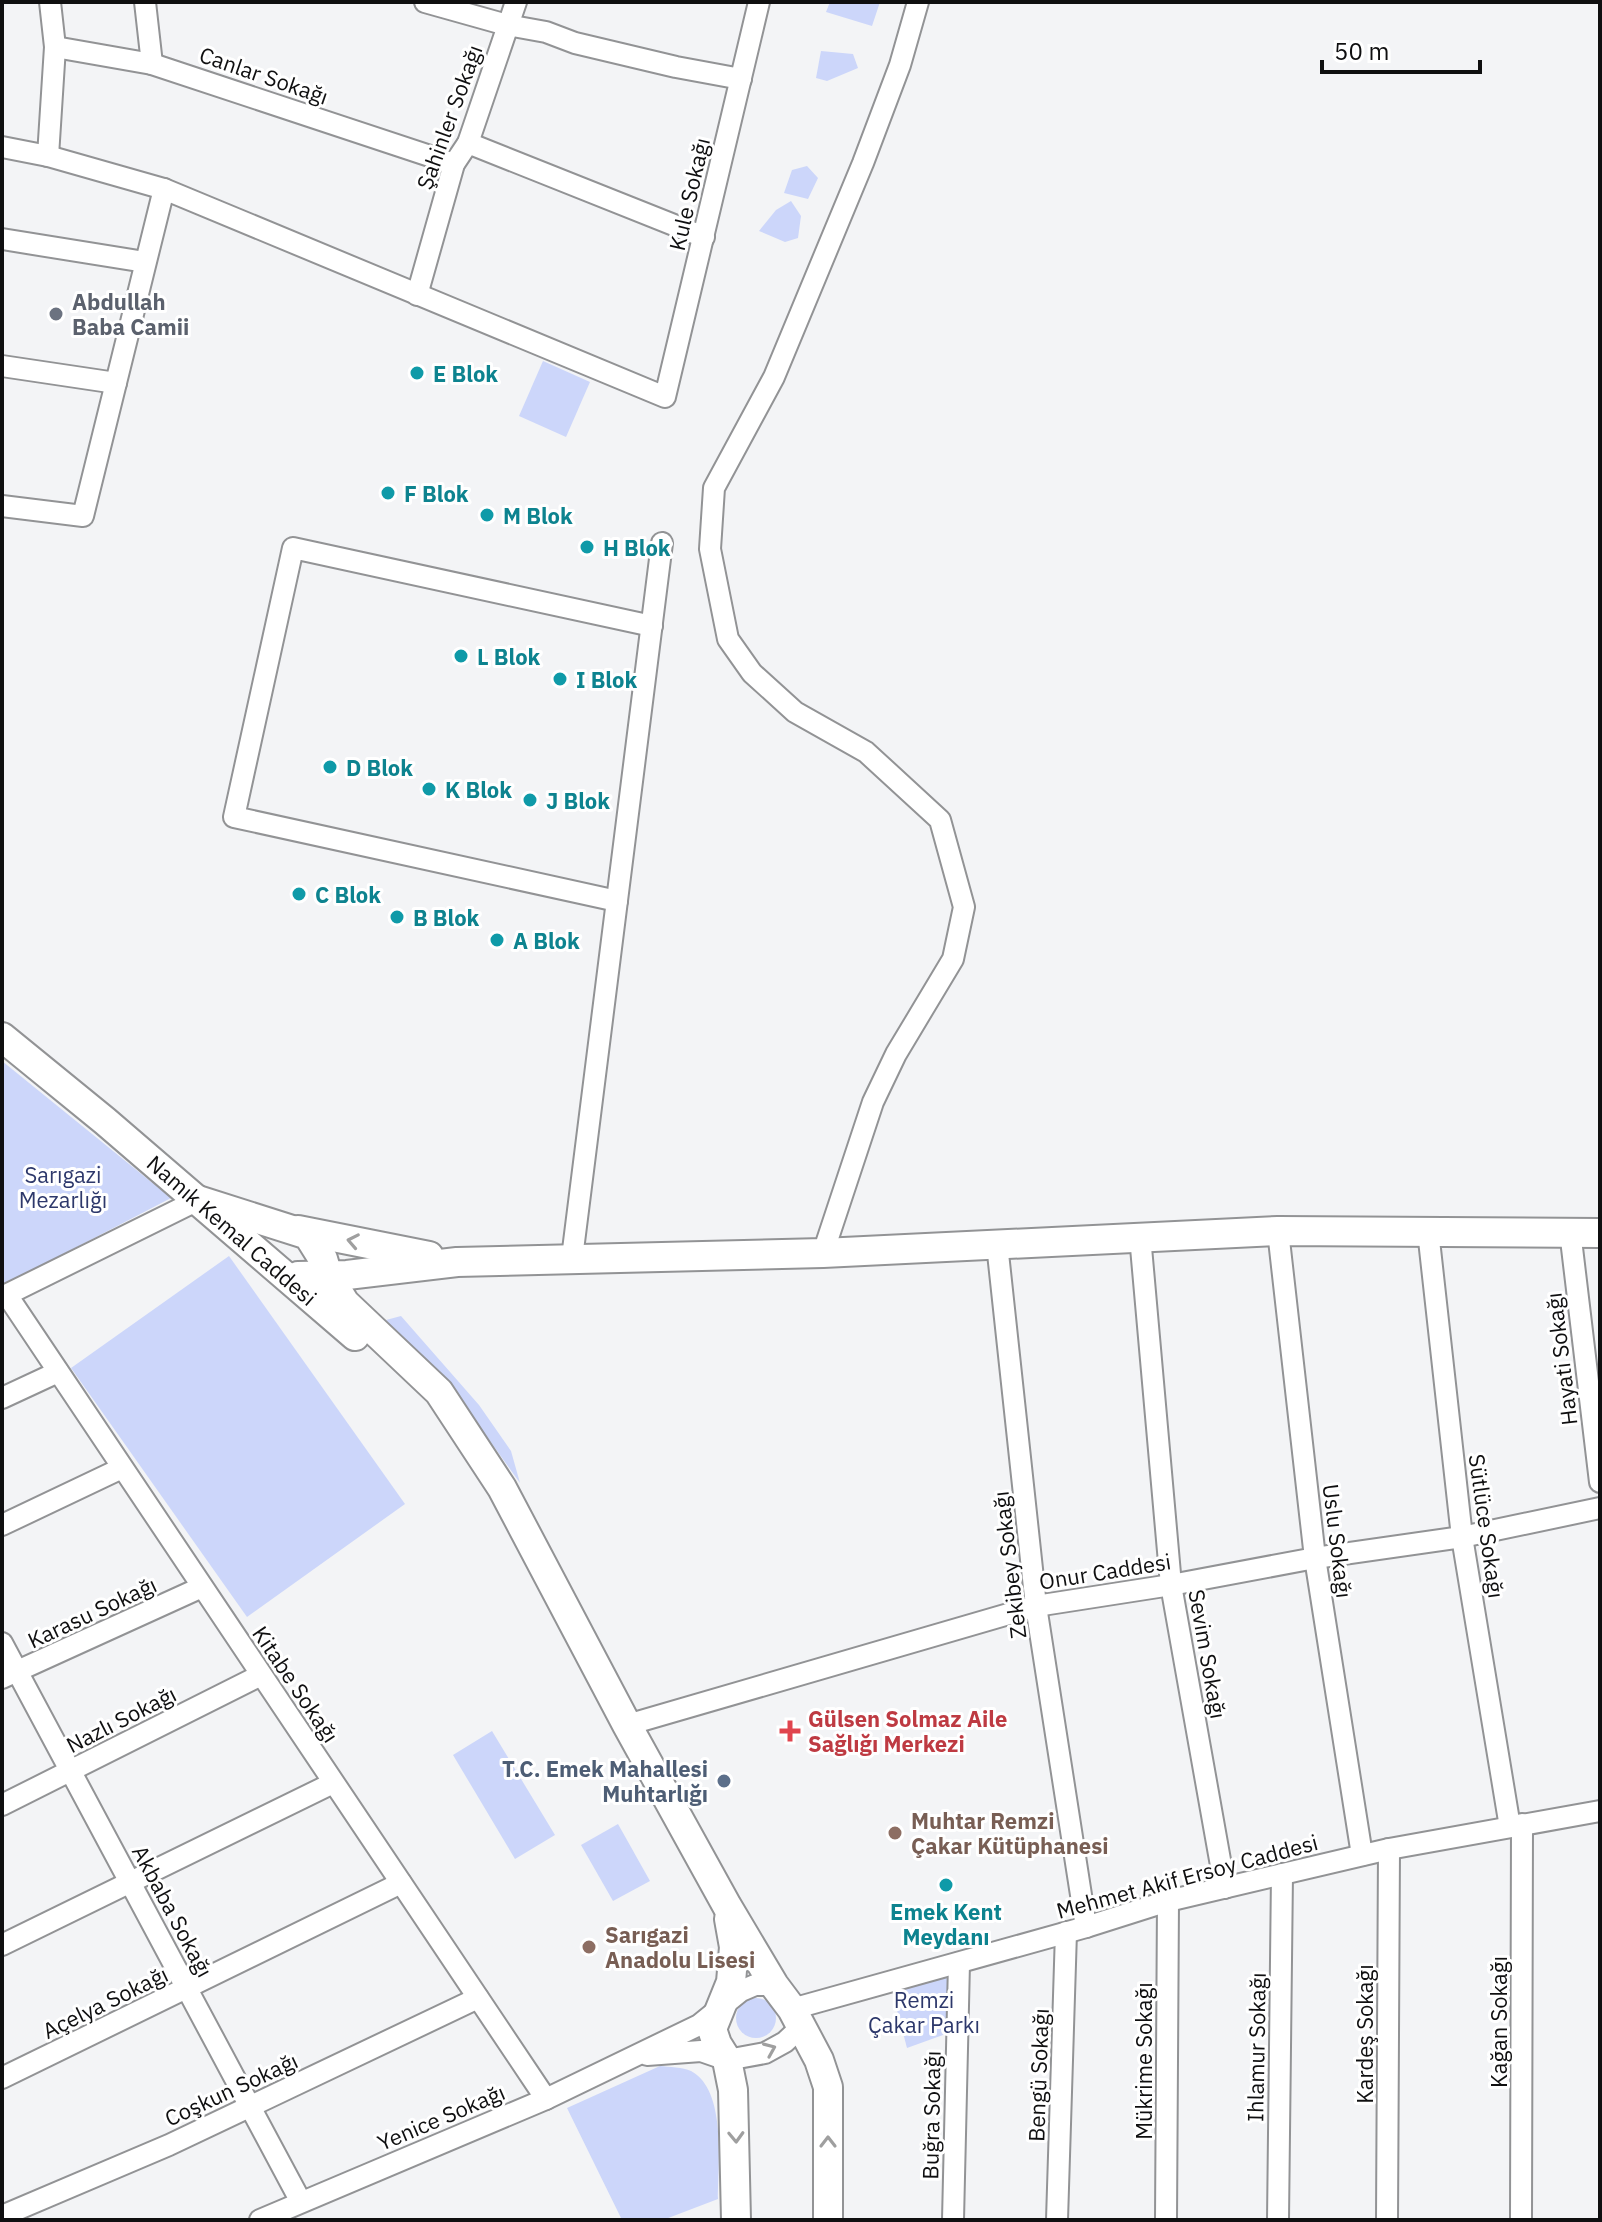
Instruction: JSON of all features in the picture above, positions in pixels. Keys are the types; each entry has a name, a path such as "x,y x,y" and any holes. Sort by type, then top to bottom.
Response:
{"main road":[{"name":"Namık Kemal Caddesi","path":"2,1037 286,1272 460,1425"},
{"path":"198,1200 301,1235 315,1263 310,1270 286,1272"},
{"path":"301,1235 283,1230 271,1240 268,1255 286,1272 328,1276 457,1262 823,1253 1278,1231 1600,1233"},
{"name":"Namık Kemal Caddesi","path":"301,1235 457,1262"},
{"name":"Namık Kemal Caddesi","path":"301,1235 345,1303 439,1392 507,1495 627,1725 774,1985"},
{"path":"727,1906 734,1947 731,1982 712,2029 727,2060 733,2090 736,2220"},
{"path":"774,1985 797,2018 819,2060 828,2087 828,2220"}],"street":[{"path":"48,156 55,47 50,2"},
{"path":"145,2 152,64"},
{"path":"425,2 507,25 546,32 575,43 741,79"},
{"name":"Şahinler Sokağı","path":"417,295 454,164 468,143 516,2"},
{"name":"Kule Sokağı","path":"417,295 665,397 759,2"},
{"path":"823,1253 873,1102 896,1054 953,959 964,907 940,820 866,752 795,712 752,673 728,639 710,549 714,488 774,377 857,178 900,65 918,2"},
{"name":"Canlar Sokağı","path":"55,47 152,64 454,164"},
{"path":"468,143 704,237"},
{"path":"2,147 48,156 164,189 417,295"},
{"path":"2,506 83,516 164,189"},
{"path":"2,239 145,262"},
{"path":"2,366 116,383"},
{"path":"572,1258 662,543"},
{"path":"617,901 234,817 293,548 652,626"},
{"path":"5,1296 198,1200"},
{"name":"Uslu Sokağı","path":"1278,1231 1315,1558 1362,1855"},
{"name":"Sütlüce Sokağı","path":"1428,1231 1462,1537 1516,1826"},
{"name":"Hayati Sokağı","path":"1570,1231 1600,1482"},
{"name":"Sevim Sokağı","path":"1140,1236 1171,1585 1225,1888"},
{"name":"Zekibey Sokağı","path":"997,1244 1036,1606 1076,1930"},
{"name":"Kitabe Sokağı","path":"5,1296 546,2099"},
{"path":"2,1398 58,1372"},
{"path":"2,1525 122,1468"},
{"name":"Onur Caddesi","path":"627,1725 1036,1606 1315,1558 1462,1537 1600,1508"},
{"name":"Karasu Sokağı","path":"10,1675 202,1587"},
{"name":"Akbaba Sokağı","path":"2,1643 10,1675 70,1771 301,2202"},
{"name":"Nazlı Sokağı","path":"2,1805 261,1675"},
{"path":"2,1945 333,1783"},
{"name":"Mehmet Akif Ersoy Caddesi","path":"797,2018 959,1963 1168,1901 1389,1849 1600,1811"},
{"name":"Kağan Sokağı","path":"1516,1826 1521,2220"},
{"name":"Kardeş Sokağı","path":"1387,2220 1389,1849"},
{"name":"Ihlamur Sokağı","path":"1278,2220 1282,1874"},
{"name":"Açelya Sokağı","path":"2,2078 401,1883"},
{"name":"Mükrime Sokağı","path":"1166,2220 1168,1901"},
{"name":"Bengü Sokağı","path":"1057,2220 1076,1930"},
{"name":"Buğra Sokağı","path":"953,2220 959,1963"},
{"path":"721,2008 741,1991 755,1985 774,1985"},
{"name":"Coşkun Sokağı","path":"2,2216 169,2145 478,1998"},
{"name":"Yenice Sokağı","path":"260,2220 546,2099 699,2025 721,2008"},
{"path":"639,2055 701,2051 727,2060 765,2053 785,2042 797,2018"}],"green space":[{"path":"830,2 880,2 872,26 826,12"},
{"path":"821,51 853,54 858,68 827,81 816,78"},
{"path":"807,166 818,178 808,199 784,193 792,170"},
{"path":"791,201 801,216 798,238 785,242 759,231 776,210"},
{"path":"543,361 590,382 566,437 519,416"},
{"name":"Sarıgazi Mezarlığı","path":"2,1061 171,1198 2,1286"},
{"path":"229,1256 405,1504 247,1617 71,1368"},
{"path":"401,1316 479,1405 511,1451 520,1483 469,1412 415,1356 386,1320"},
{"path":"492,1731 555,1835 515,1859 453,1755"},
{"path":"618,1824 650,1881 613,1901 581,1845"},
{"name":"Remzi Çakar Parkı","path":"947,1975 954,2031 907,2048 892,1991"},
{"path":"756,1998 770,2004 776,2018 770,2032 756,2038 742,2032 736,2018 742,2004"},
{"path":"660,2066 691,2071 710,2094 718,2129 718,2199 663,2220 622,2220 567,2108"}],"place":[{"name":"Abdullah Baba Camii","path":"56,314"},
{"name":"E Blok","path":"417,373"},
{"name":"F Blok","path":"388,493"},
{"name":"M Blok","path":"487,515"},
{"name":"H Blok","path":"587,547"},
{"name":"L Blok","path":"461,656"},
{"name":"I Blok","path":"560,679"},
{"name":"D Blok","path":"330,767"},
{"name":"K Blok","path":"429,789"},
{"name":"J Blok","path":"530,800"},
{"name":"C Blok","path":"299,894"},
{"name":"B Blok","path":"397,917"},
{"name":"A Blok","path":"497,940"},
{"name":"Gülsen Solmaz Aile Sağlığı Merkezi","path":"790,1731"},
{"name":"T.C. Emek Mahallesi Muhtarlığı","path":"724,1781"},
{"name":"Muhtar Remzi Çakar Kütüphanesi","path":"895,1833"},
{"name":"Emek Kent Meydanı","path":"946,1885"},
{"name":"Sarıgazi Anadolu Lisesi","path":"589,1947"}]}
